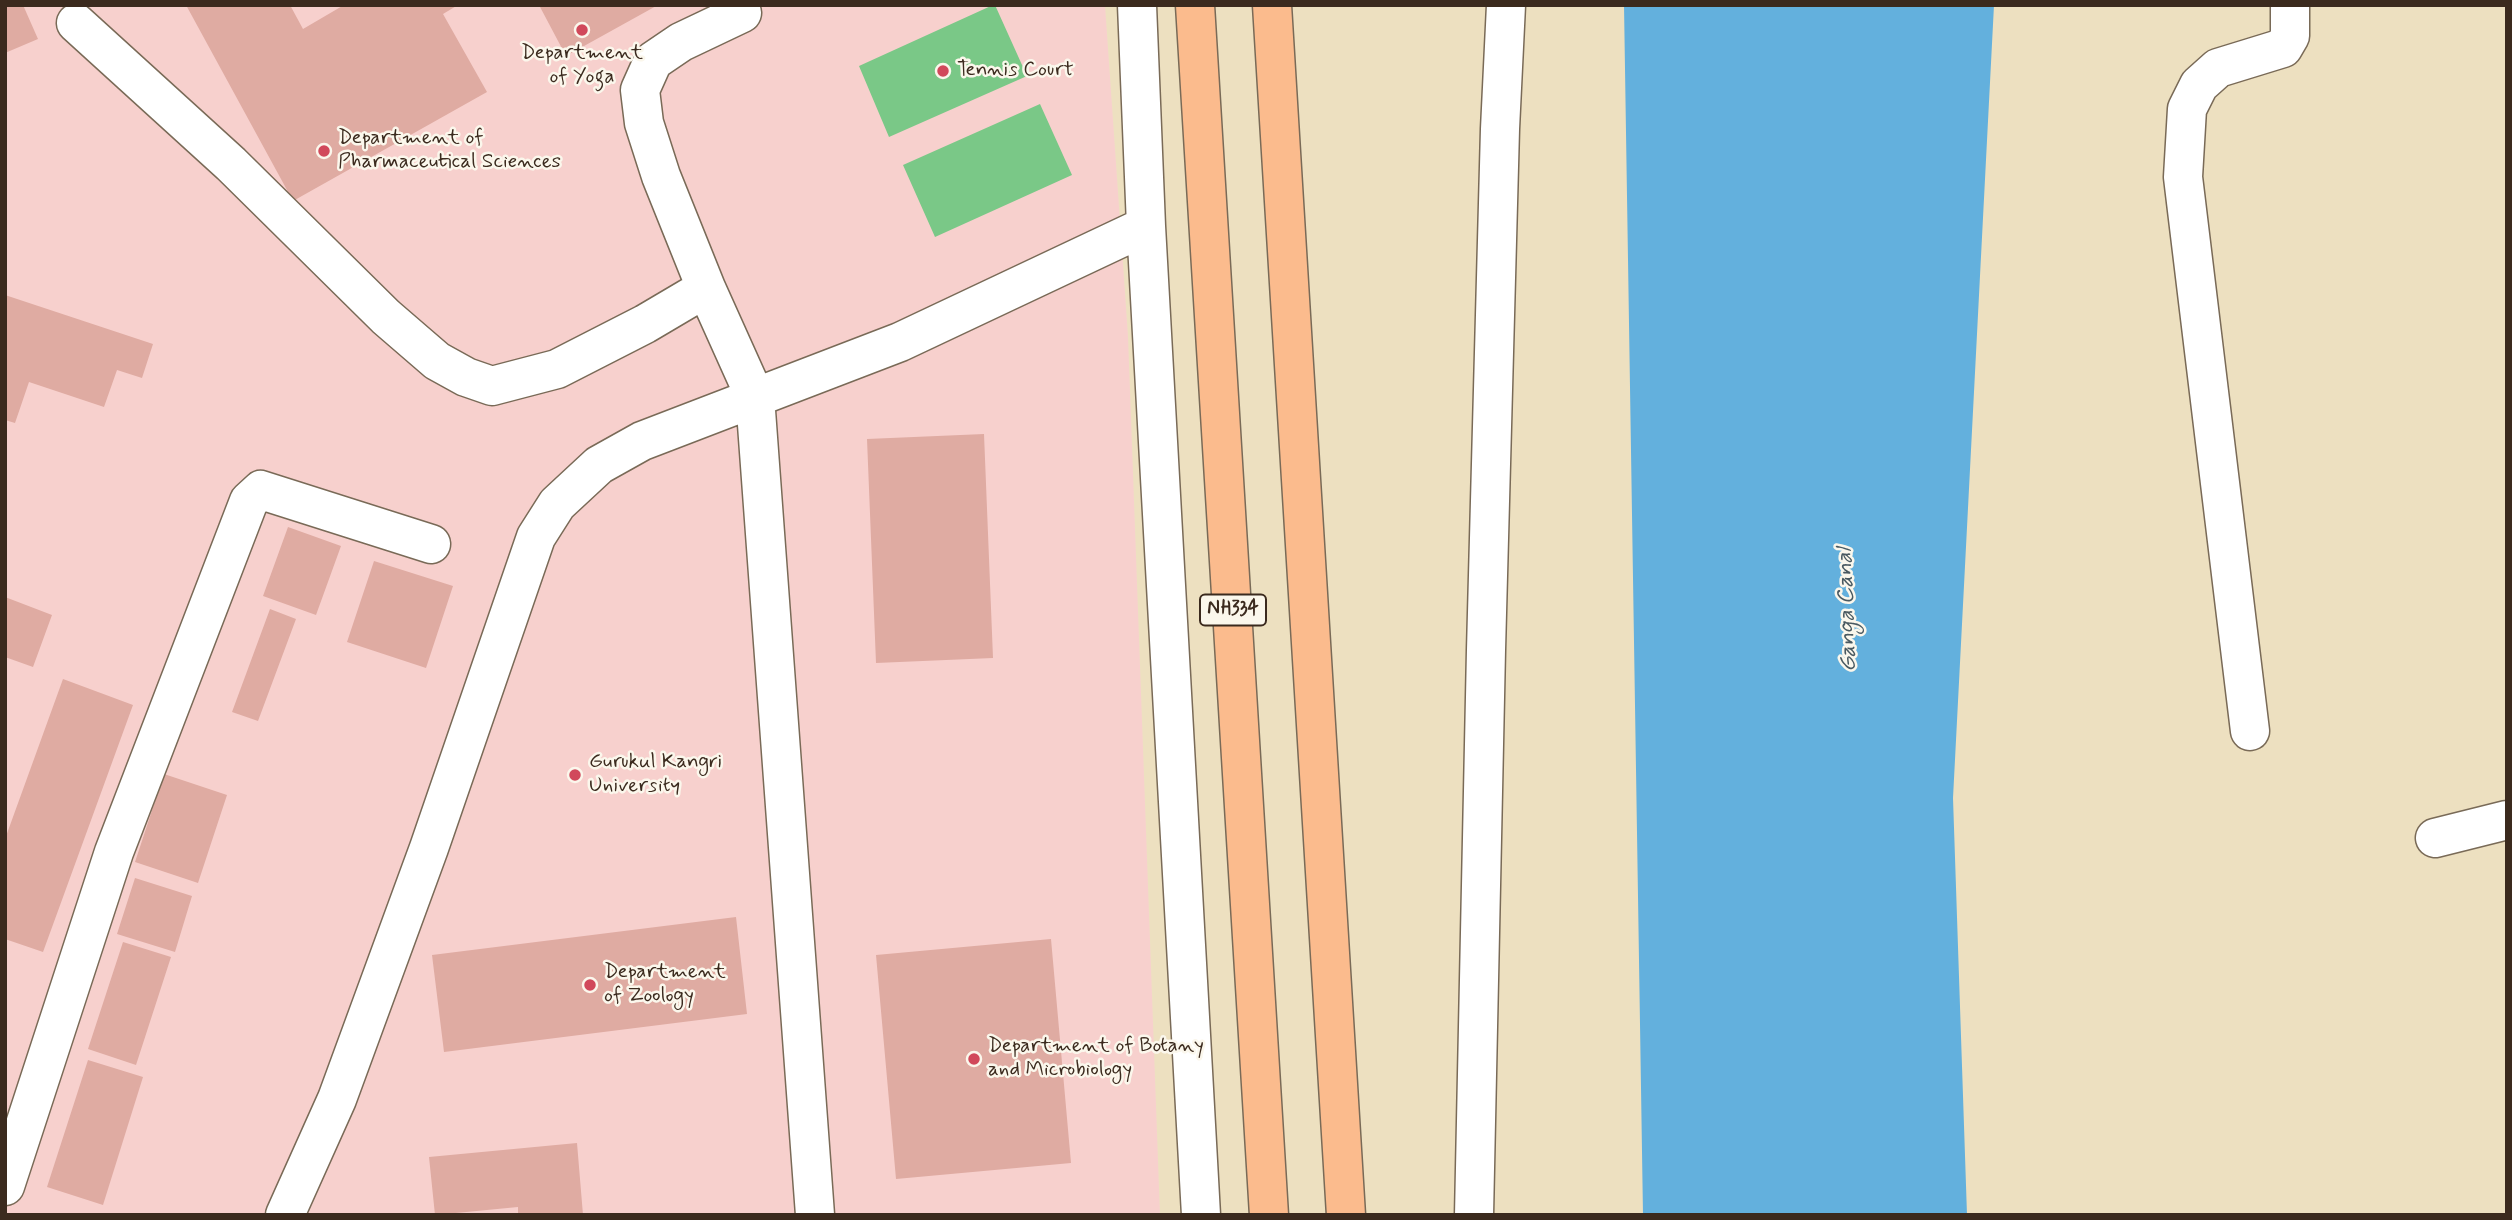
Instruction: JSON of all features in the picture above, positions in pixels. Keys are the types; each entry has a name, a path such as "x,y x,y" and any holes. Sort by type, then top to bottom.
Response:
{"highway":[{"name":"NH334","path":"1195,5 1269,1215"},
{"path":"1272,5 1346,1215"}],"street":[{"path":"1137,5 1146,226 1201,1215"},
{"path":"1474,1215 1488,568 1506,5"},
{"path":"2250,731 2183,177 2187,108 2199,85 2218,68 2283,48 2290,36 2290,5"},
{"path":"742,13 681,42 653,61 640,90 643,123 661,176 706,288 755,397 815,1215"},
{"path":"76,23 231,164 386,317 437,361 466,377 492,386 557,369 645,324 706,288"},
{"path":"285,1215 337,1099 429,848 536,537 557,505 599,465 642,441 900,342 1146,226"},
{"path":"5,1186 114,852 249,501 261,490 431,544"},
{"path":"2435,838 2507,820"}],"shaded area":[{"name":"Gurukul Kangri University","path":"5,5 1105,5 1128,336 1160,1215 5,1215"}],"green space":[{"name":"Tennis Court","path":"993,5 1027,76 889,137 859,66"},
{"name":"Tennis Court","path":"1040,104 1072,175 935,237 903,165"}],"water":[{"name":"Ganga Canal","path":"1624,5 1994,5 1953,798 1967,1215 1643,1215"}],"building":[{"path":"5,5 23,5 38,39 5,53"},
{"name":"Department of Pharmaceutical Sciences","path":"186,5 290,5 303,29 344,5 458,5 443,14 487,92 293,201"},
{"name":"Department of Yoga","path":"539,5 658,5 566,56"},
{"path":"5,295 153,344 142,378 117,370 104,407 29,382 15,423 5,420"},
{"path":"984,434 993,658 876,663 867,439"},
{"path":"288,527 341,546 316,615 263,596"},
{"path":"374,561 453,586 426,668 347,642"},
{"path":"5,597 52,615 33,667 5,657"},
{"path":"270,609 296,619 258,721 232,712"},
{"path":"63,679 133,705 43,952 5,939 5,839"},
{"path":"164,774 227,795 198,883 135,862"},
{"path":"135,878 192,896 175,952 117,934"},
{"name":"Department of Zoology","path":"736,917 747,1014 444,1052 432,955"},
{"name":"Department of Botany and Microbiology","path":"1051,939 1071,1163 896,1179 876,955"},
{"path":"123,942 171,957 136,1065 88,1049"},
{"path":"88,1060 143,1077 103,1205 47,1187"},
{"path":"577,1143 583,1215 518,1215 518,1207 435,1215 429,1157"}],"place":[{"name":"Department of Yoga","path":"582,30"},
{"name":"Tennis Court","path":"943,71"},
{"name":"Department of Pharmaceutical Sciences","path":"324,151"},
{"name":"Gurukul Kangri University","path":"575,775"},
{"name":"Department of Zoology","path":"590,985"},
{"name":"Department of Botany and Microbiology","path":"974,1059"}]}
